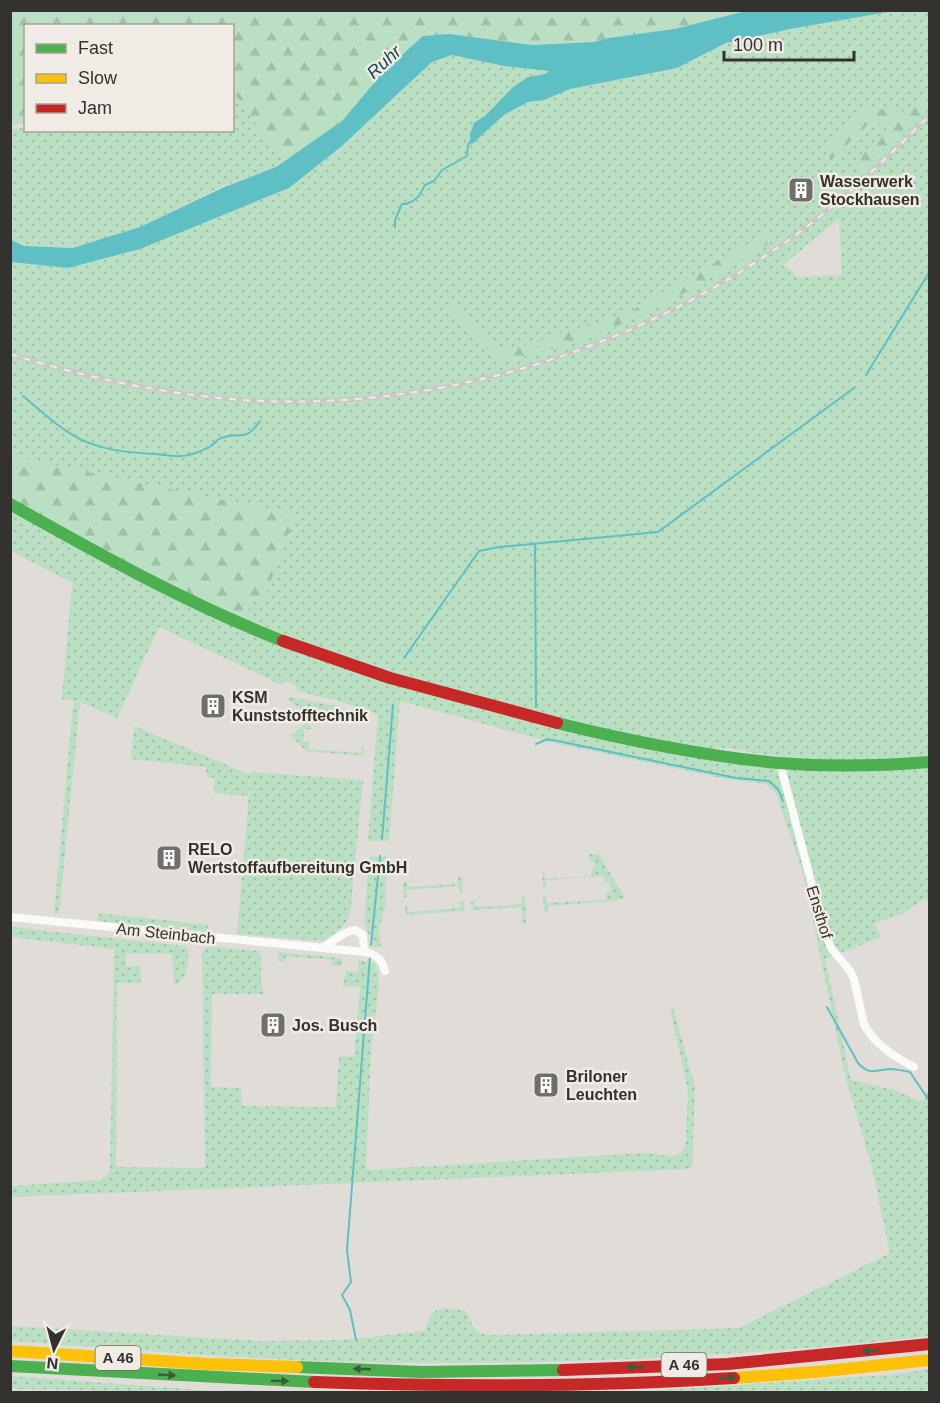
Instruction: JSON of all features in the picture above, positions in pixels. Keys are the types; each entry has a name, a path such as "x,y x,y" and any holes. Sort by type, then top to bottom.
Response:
{"main road":[{"path":"10,504 186,599 338,661 414,686 585,731 686,751 780,763 866,765 930,762"},
{"name":"A 46","path":"10,1350 208,1364 421,1372 500,1372 728,1364 930,1344"},
{"name":"A 46","path":"10,1366 221,1379 501,1387 732,1378 930,1360"}],"street":[{"name":"Ensthof","path":"780,763 823,927 831,948 854,979 864,1024 884,1048 914,1067"},
{"name":"Am Steinbach","path":"10,917 364,952"},
{"path":"321,948 347,931 355,930 363,935 364,952 376,955 384,965 385,971"}],"green space":[{"path":"10,11 746,11 674,29 594,42 532,45 449,34 385,70 342,121 284,161 234,93 234,24 24,24 24,123 11,125"},
{"path":"894,11 929,11 929,902 924,899 902,914 875,923 881,937 825,959 851,1080 894,1090 922,1102 929,1090 929,1336 717,1355 503,1363 273,1359 11,1341 11,1326 260,1341 342,1340 425,1331 435,1311 444,1308 466,1311 476,1329 491,1335 739,1328 890,1253 872,1168 846,1079 803,874 776,793 765,784 726,779 558,744 400,701 389,841 368,841 378,715 342,702 297,691 298,687 285,680 282,685 159,627 117,718 80,702 59,914 54,913 73,704 79,702 62,699 72,583 11,551 10,509 138,580 208,614 330,663 403,687 599,738 726,763 853,770 924,769 925,758 858,761 782,758 729,748 701,749 630,736 513,707 406,677 330,652 245,619 252,600 262,603 296,515 11,456 10,262 68,268 140,249 289,188 344,145 432,62 452,55 504,66 549,71 528,77 513,87 486,115 474,123 470,134 471,145 504,115 528,102 544,100 570,89 677,68 726,43","holes":["839,219 842,275 799,277 783,265"]},
{"path":"234,93 284,161 276,167 221,187 140,227 73,248 24,246 11,240 10,129 24,128 24,132 234,132"},
{"path":"929,94 929,109 866,173 854,161 888,130 874,119 831,160 824,149 866,108 910,112"},
{"path":"767,233 773,240 754,254 668,302 594,337 501,363 446,307 452,301 505,351 629,312"},
{"path":"10,456 296,515 262,604 252,600 245,619 199,600 22,505 11,498"},
{"path":"289,697 337,706 361,716 320,713 312,721 310,719 315,712 309,707 304,711 288,700"},
{"path":"307,721 311,729 304,729 303,741 310,742 309,749 361,753 362,747 364,756 306,751 291,736"},
{"path":"134,726 250,775 248,796 213,793 215,778 207,777 206,767 131,759"},
{"path":"251,772 363,780 350,915 342,927 322,941 237,934"},
{"path":"589,854 599,854 625,898 614,901 548,906 548,912 544,912 543,896 546,896 547,903 606,900 606,892 610,892 610,883 605,883 604,876 546,880 546,887 543,887 542,872 544,872 545,879 591,876 594,861 590,861"},
{"path":"386,856 386,905 379,929 381,947 374,947 364,923 369,857"},
{"path":"458,877 462,877 463,893 460,893 459,886 407,890 407,897 404,897 403,882 407,881 407,887 458,884"},
{"path":"521,897 525,897 526,924 522,924 521,907 472,910 471,901 475,901 476,907 521,904"},
{"path":"464,901 464,911 405,915 405,906 408,906 409,912 460,908 460,902"},
{"path":"99,913 208,925 207,932 98,921"},
{"path":"11,927 185,946 188,950 187,969 184,978 177,985 174,984 172,954 126,954 126,966 140,966 141,983 117,983 116,1167 205,1168 202,955 204,948 211,946 258,951 260,956 261,984 265,994 212,994 211,1087 241,1088 242,1106 336,1107 339,1056 354,1057 360,987 343,986 346,971 358,972 359,960 374,963 378,971 379,984 371,1050 366,1170 643,1153 675,1156 683,1150 686,1141 688,1090 670,1009 673,1007 695,1087 692,1169 11,1197 11,1186 100,1180 110,1172 114,949 11,937"},
{"path":"278,952 342,958 342,966 332,966 332,960 286,956 285,962 278,961"},
{"path":"929,1369 929,1392 631,1392 888,1375"},
{"path":"11,1376 215,1391 291,1392 93,1392 92,1390 11,1389"}],"water":[{"path":"746,11 894,11 726,43 677,68 570,89 544,100 528,102 504,115 471,145 470,134 474,123 486,115 513,87 528,77 549,71 504,66 452,55 432,62 342,146 289,188 140,249 68,268 11,262 11,240 24,246 73,248 140,227 222,188 276,167 342,121 385,70 423,36 449,34 532,45 594,42 674,29"}],"waterway":[{"path":"395,227 395,220 402,204 413,201 425,185 434,181 442,170 467,156 468,145 472,139"},
{"path":"866,375 930,271"},
{"path":"404,658 479,551 499,547 658,532 854,388"},
{"path":"23,396 55,423 81,440 130,452 184,456 208,448 221,438 246,434 260,421"},
{"path":"535,544 536,707"},
{"path":"382,839 393,705"},
{"path":"536,744 548,739 736,778 769,781 778,789 783,801"},
{"path":"371,945 380,856"},
{"path":"356,1340 350,1310 342,1295 351,1282 347,1250 370,956"},
{"path":"827,1007 862,1067 873,1071 890,1069 910,1072 930,1102"}],"railway":[{"path":"10,354 125,384 184,394 243,400 311,401 380,397 448,386 516,370 581,349 645,323 707,292 788,241 831,208 930,115"}],"traffic: fast":[{"path":"10,504 178,595 283,641"},
{"path":"557,723 667,747 778,763 854,766 930,762"},
{"path":"10,1366 314,1382"},
{"path":"297,1367 421,1372 563,1370"}],"traffic: slow":[{"path":"10,1351 208,1364 297,1367"},
{"path":"734,1378 930,1360"}],"traffic: jam":[{"path":"283,641 390,678 557,723"},
{"path":"563,1370 728,1364 930,1344"},
{"path":"314,1382 524,1385 734,1378"}],"place":[{"name":"Wasserwerk Stockhausen","path":"801,190"},
{"name":"KSM Kunststofftechnik","path":"213,706"},
{"name":"RELO Wertstoffaufbereitung GmbH","path":"169,858"},
{"name":"Jos. Busch","path":"273,1025"},
{"name":"Briloner Leuchten","path":"546,1085"}],"water label":[{"name":"Ruhr","path":"384,62"}]}
